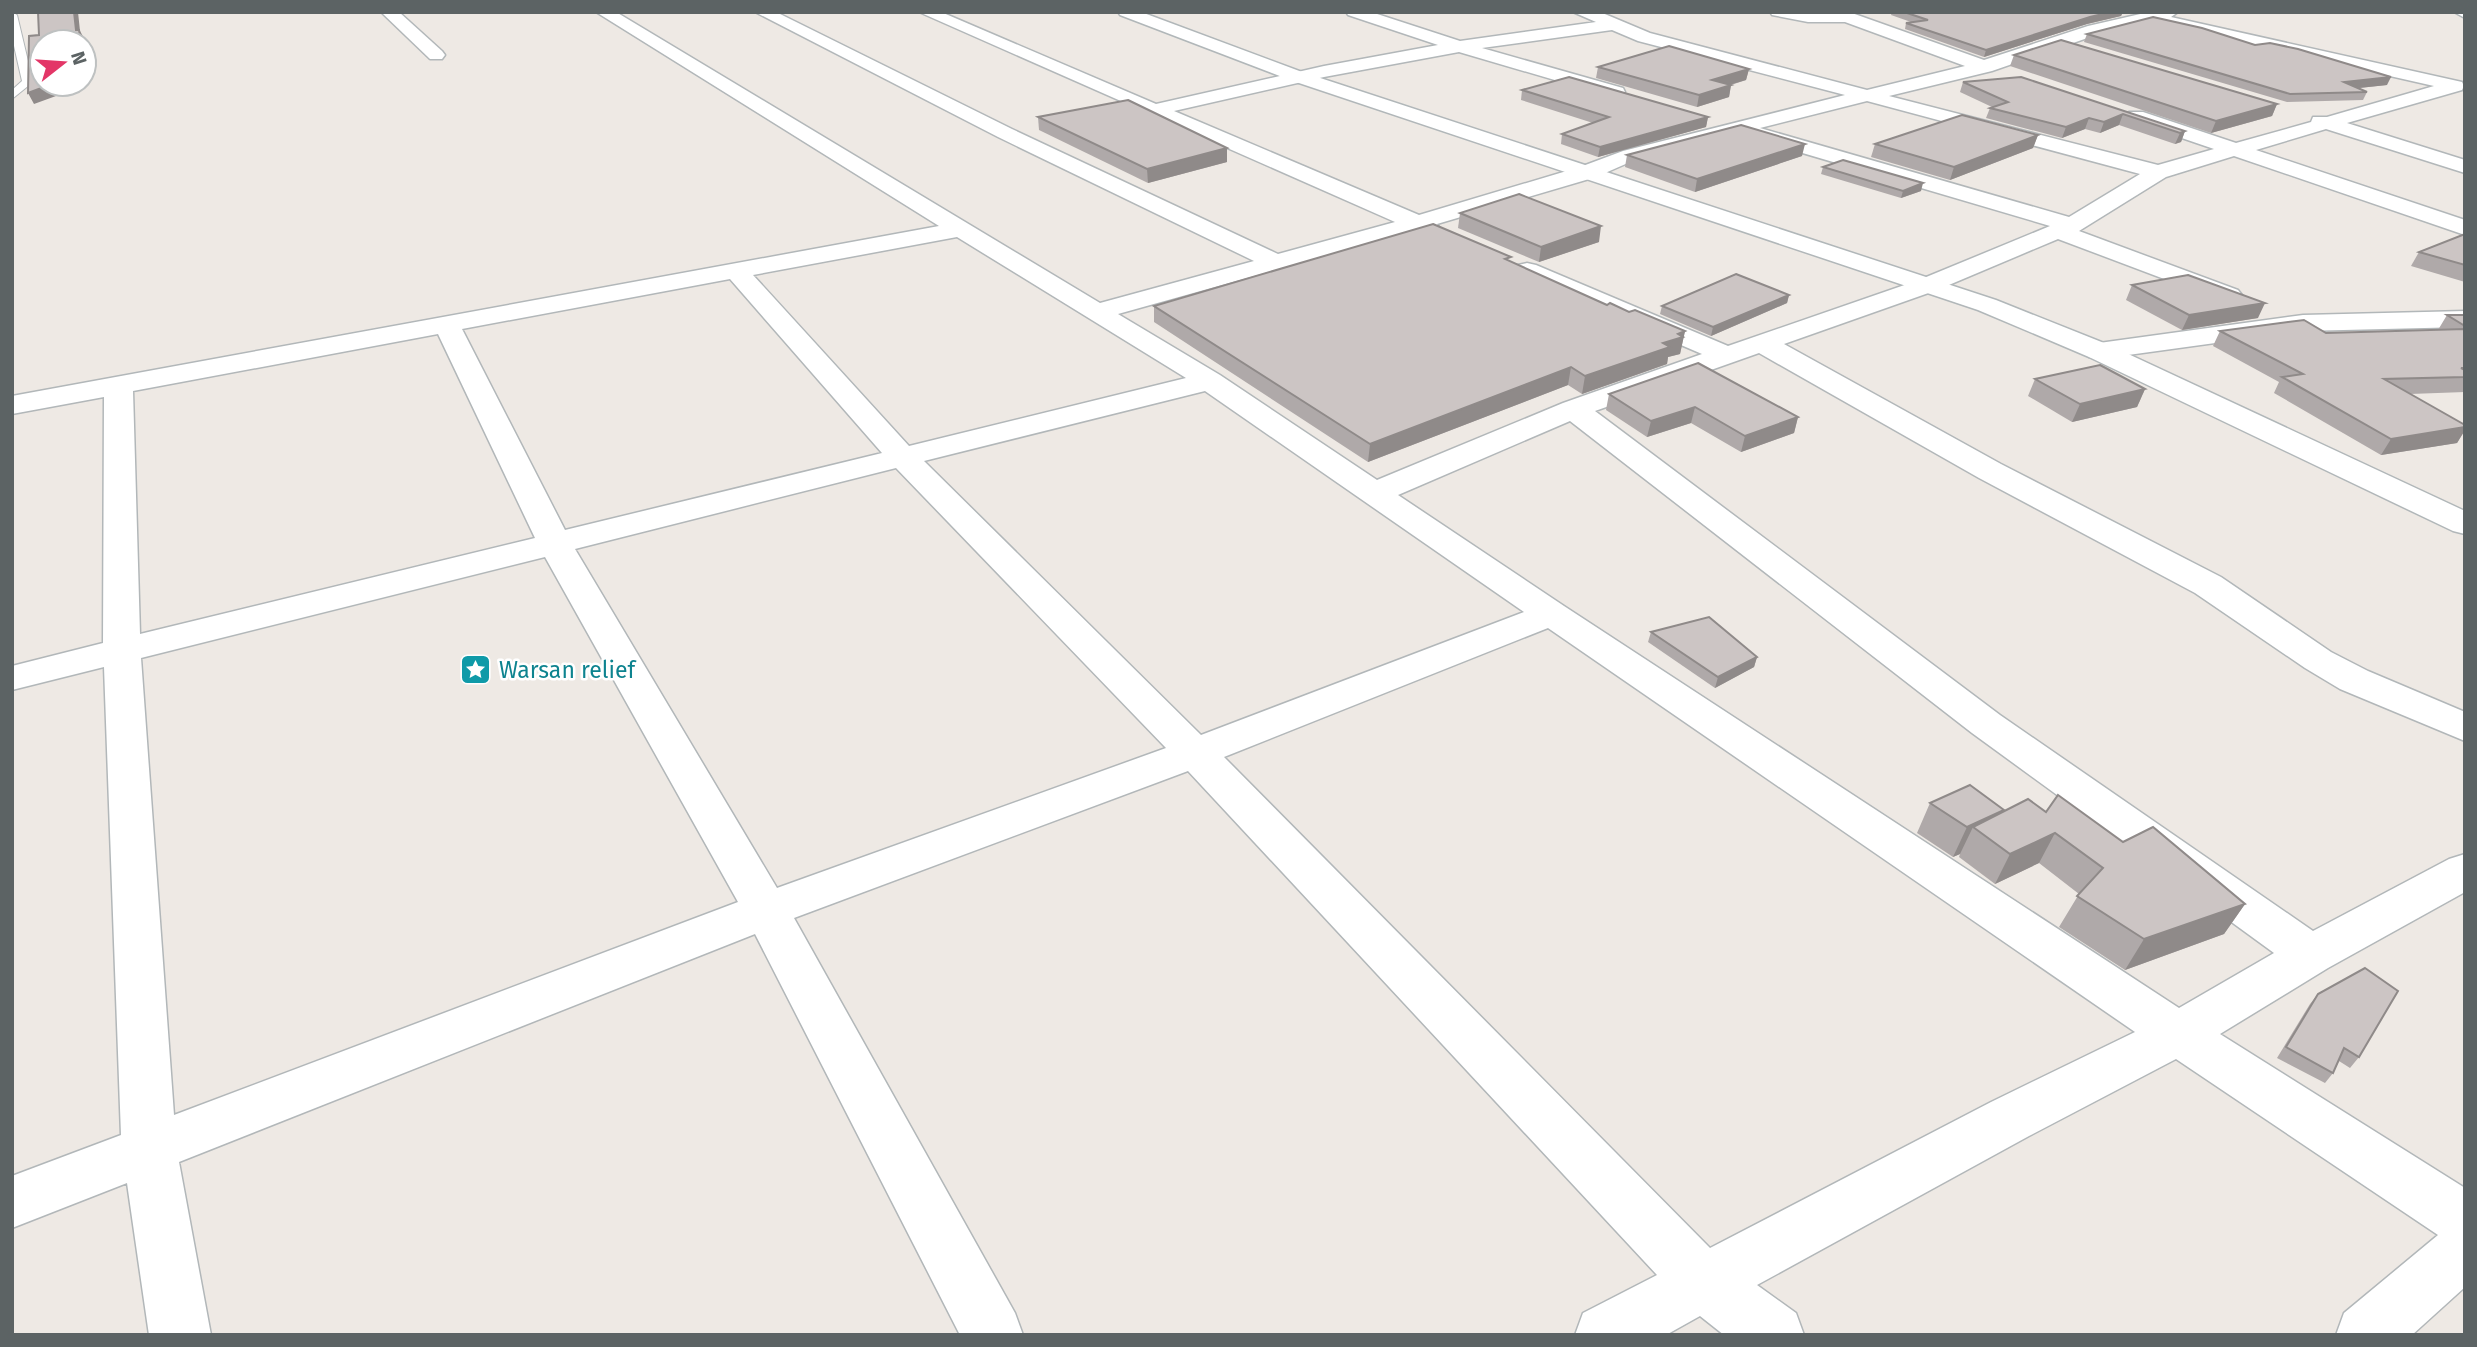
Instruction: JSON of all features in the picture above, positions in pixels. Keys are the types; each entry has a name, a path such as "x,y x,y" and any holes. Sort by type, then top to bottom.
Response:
{"street":[{"path":"389,12 436,55"},
{"path":"604,12 1210,381 1551,614 2178,1034 2465,1220"},
{"path":"763,12 1005,134 1278,263"},
{"path":"927,12 1442,233"},
{"path":"1126,12 1296,76 2028,320 2465,524"},
{"path":"1354,12 1458,46 1632,97"},
{"path":"1778,12 1808,16 1838,14 2012,75"},
{"path":"2130,12 2161,15 2460,87"},
{"path":"1096,312 1417,223 1588,172 1630,155 1985,66 2094,30 2161,15"},
{"path":"1154,110 1296,76 1538,33 1599,16 1644,37 2158,172"},
{"path":"2056,42 2091,52"},
{"path":"1374,493 1573,409 1928,285 2065,228 2158,172 2324,122 2460,87"},
{"path":"2118,110 2465,228"},
{"path":"2300,114 2465,167"},
{"path":"1699,117 2065,228 2303,323"},
{"path":"12,405 960,229"},
{"path":"1504,260 1727,355"},
{"path":"736,271 902,457 1195,753 1703,1282 1774,1335"},
{"path":"2099,351 2303,323 2465,319"},
{"path":"447,325 554,543 766,910 993,1335"},
{"path":"1761,343 1990,471 2208,584 2318,660 2354,680 2465,728"},
{"path":"12,678 1210,381"},
{"path":"118,386 122,652 149,1149 180,1335"},
{"path":"1573,409 1986,724 2311,955"},
{"path":"12,1202 766,910 1195,753 1551,614"},
{"path":"1605,1335 2178,1034 2311,955 2465,871"},
{"path":"2366,1335 2465,1249"}],"lane":[{"path":"12,15 28,82 12,96"}],"building":[{"path":"38,12 74,12 76,28 39,28"},
{"path":"1904,12 2111,12 1986,50 1906,23 1928,20"},
{"path":"2153,17 2202,28 2255,45 2270,43 2298,49 2391,77 2344,82 2367,92 2290,94 2087,34"},
{"path":"2061,40 2277,104 2216,121 2014,55"},
{"path":"1669,46 1749,69 1712,80 1731,85 1699,95 1598,67"},
{"path":"1569,77 1708,117 1600,147 1562,134 1609,117 1522,90"},
{"path":"2021,77 2185,131 2180,133 2123,114 2104,122 2089,118 2066,127 1990,108 2008,102 1963,82"},
{"path":"1128,100 1227,148 1147,169 1038,117"},
{"path":"1962,115 2038,135 1954,167 1875,144"},
{"path":"1741,125 1805,144 1697,179 1627,155"},
{"path":"1843,160 1923,183 1903,191 1823,167"},
{"path":"1519,194 1601,226 1541,247 1460,213"},
{"path":"1433,224 1511,257 1505,259 1607,305 1610,303 1629,312 1635,310 1685,331 1678,334 1683,337 1663,343 1670,347 1585,376 1571,367 1370,444 1154,306"},
{"path":"2465,234 2465,265 2419,252"},
{"path":"1736,274 1789,295 1713,327 1662,306"},
{"path":"2188,275 2265,303 2189,315 2132,285"},
{"path":"2447,315 2465,315 2465,326"},
{"path":"2304,320 2326,333 2465,329 2465,368 2461,368 2465,370 2465,377 2384,379 2465,427 2391,439 2282,377 2303,374 2220,331"},
{"path":"1698,363 1798,417 1745,436 1695,407 1651,421 1609,394"},
{"path":"2100,365 2145,389 2080,404 2035,379"},
{"path":"1709,617 1757,657 1718,677 1651,632"},
{"path":"1970,785 2004,810 1967,827 1930,803"},
{"path":"2058,795 2123,842 2153,827 2245,904 2144,939 2077,896 2103,868 2055,833 2010,854 1973,827 2028,799 2046,812"},
{"path":"2365,968 2398,991 2359,1057 2344,1048 2333,1073 2286,1047 2318,994"}],"place":[{"name":"Warsan relief","path":"476,670"}]}
